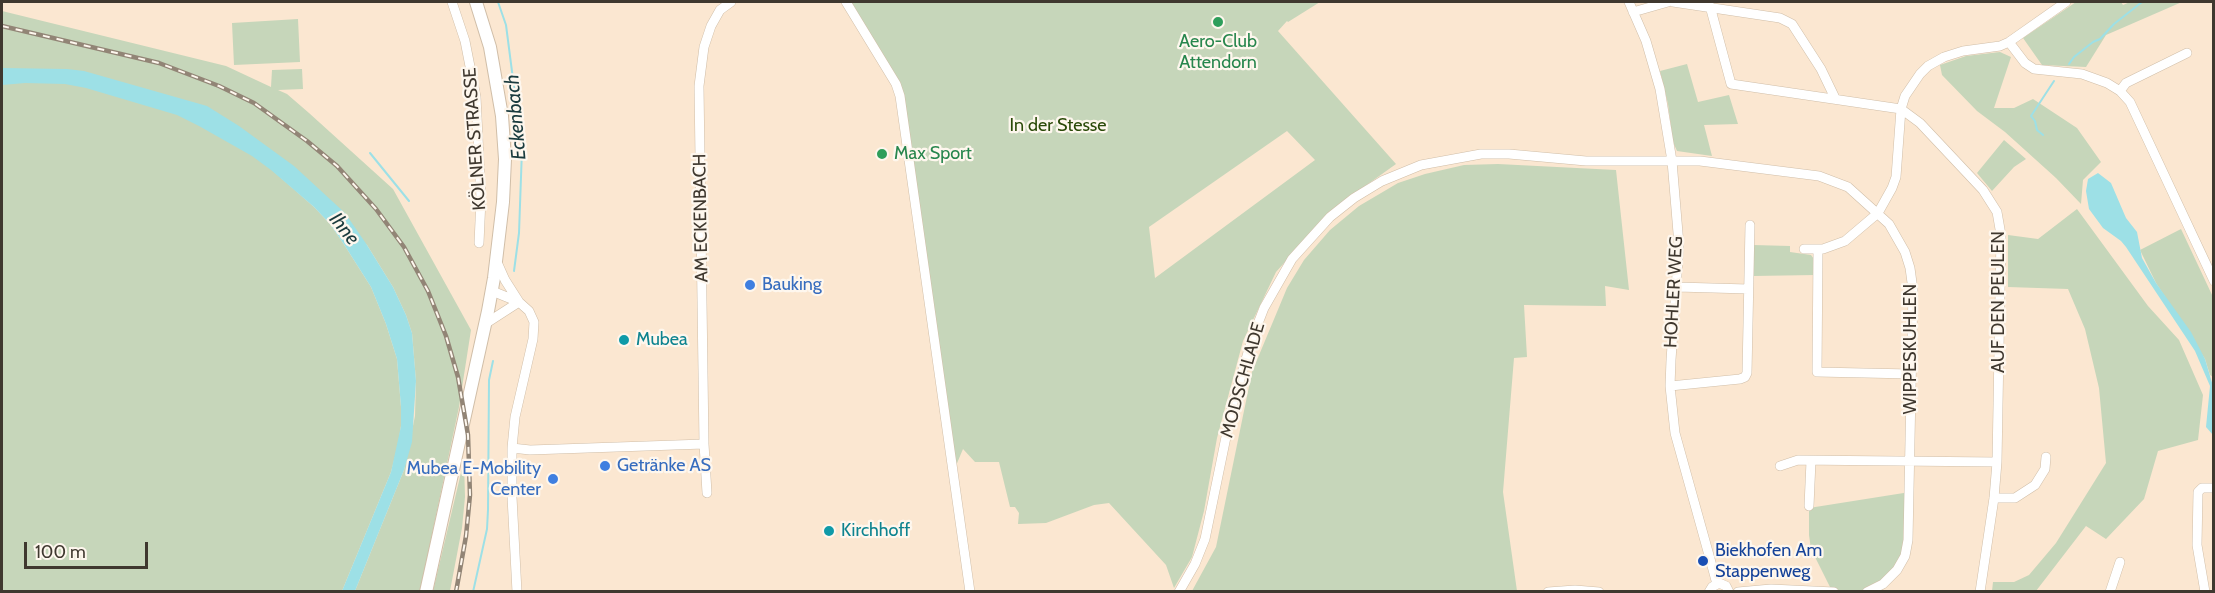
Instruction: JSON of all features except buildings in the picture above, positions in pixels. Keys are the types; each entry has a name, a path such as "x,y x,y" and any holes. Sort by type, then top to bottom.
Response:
{"main road":[{"name":"KÖLNER STRASSE","path":"426,591 492,291 503,202 505,159 502,116 490,46 476,2"}],"street":[{"name":"KÖLNER STRASSE","path":"452,2 465,40 476,98 481,199 479,243"},
{"name":"AM ECKENBACH","path":"707,493 704,444 699,92 703,56 711,26 720,10 731,2"},
{"path":"846,2 896,84 900,96 970,591"},
{"name":"HOHLER WEG","path":"1629,2 1646,41 1660,89 1672,161 1679,245 1670,386 1675,433 1717,584"},
{"path":"1634,12 1668,2"},
{"path":"1673,2 1780,18 1792,24 1821,69 1835,98"},
{"path":"1804,249 1818,250 1845,241 1878,213 1896,177 1901,109 1912,84 1928,66 1955,53 2000,46 2009,42 2066,2"},
{"path":"1710,6 1731,84 1901,109"},
{"path":"2009,42 2025,63 2034,69 2082,74 2107,83 2120,91 2130,102 2214,281"},
{"path":"2120,91 2126,83 2187,53"},
{"name":"AUF DEN PEULEN","path":"1901,109 1920,123 1983,190 1997,212 2001,235 1997,462 1980,591"},
{"name":"MODSCHLADE","path":"1179,591 1195,564 1205,539 1233,403 1264,308 1286,269 1330,217 1354,198 1382,181 1421,165 1458,157 1509,154 1586,161 1672,161"},
{"name":"WIPPESKUHLEN","path":"1672,161 1700,160 1819,176 1848,187 1878,213 1898,237 1910,268 1913,291 1908,540 1905,556 1897,570 1883,584 1867,591"},
{"path":"1670,386 1745,377 1748,365 1750,225"},
{"path":"1818,250 1818,372 1911,374"},
{"path":"496,262 505,280 519,302 529,311 534,322 515,417 512,448 517,591"},
{"path":"1677,287 1748,289"},
{"path":"492,291 519,302"},
{"path":"485,324 519,302"},
{"path":"512,448 530,450 704,444"},
{"path":"1994,498 2014,498 2035,485 2045,468 2046,457"},
{"path":"1780,466 1798,460 1997,462"},
{"path":"1809,506 1811,461"},
{"path":"2205,591 2197,545 2198,492 2202,488 2214,488"},
{"path":"2110,591 2120,562"},
{"path":"1709,591 1717,584 1726,586 1729,591"},
{"path":"1738,591 1771,589 1834,591"},
{"path":"1548,591 1599,591"}],"green space":[{"name":"In der Stesse","path":"850,2 1320,2 1287,21 1278,31 1396,164 1347,199 1310,234 1276,272 1243,341 1217,438 1204,511 1192,557 1174,588 1166,565 1109,503 1094,505 1046,523 1018,524 1019,513 1015,507 1010,507 999,462 975,462 963,449 955,468 901,87","holes":["1287,131 1315,160 1155,278 1149,227"]},
{"path":"2076,2 2121,2 2123,5 2130,2 2182,2 2106,35 2086,67 2042,65 2023,38"},
{"path":"2,11 226,66 271,87 272,70 302,69 303,89 278,90 287,94 393,189 471,330 459,407 420,591 355,591 404,470 415,416 416,381 412,333 406,315 393,287 367,245 272,170 314,207 330,224 345,246 371,287 397,359 401,407 398,445 391,472 342,591 2,592"},
{"path":"298,19 300,62 234,65 232,23"},
{"path":"2000,52 2011,57 1994,108 2014,108 2033,99 2077,128 2101,162 2083,180 2081,204 2005,132 1977,111 1942,75 1940,65 1966,56"},
{"path":"1687,64 1698,102 1729,95 1738,124 1704,125 1712,156 1677,151 1673,142 1668,104 1660,71"},
{"path":"2004,140 2026,159 2014,167 1992,191 1977,173"},
{"path":"1498,164 1616,170 1629,290 1605,286 1606,306 1524,305 1527,357 1514,358 1503,492 1517,591 1192,591 1216,547 1252,372 1287,288 1304,260 1330,230 1359,206 1398,183 1464,165"},
{"path":"2077,209 2148,306 2179,340 2203,395 2198,440 2158,451 2144,499 2106,539 2086,526 2036,591 1992,591 1993,582 2014,582 2029,575 2056,543 2106,463 2099,388 2085,329 2068,289 2008,287 2008,235 2038,239"},
{"path":"2181,229 2213,297 2213,377 2210,375 2205,359 2156,283 2140,250"},
{"path":"1753,245 1790,246 1790,252 1811,255 1814,259 1815,275 1753,276"},
{"path":"464,460 465,497 462,528 450,591 433,591"},
{"path":"1910,492 1908,540 1897,570 1867,591 1832,591 1811,549 1809,508"}],"water":[{"name":"Ihne","path":"2,68 84,71 207,106 294,166 345,213 367,245 393,287 406,315 412,333 416,381 412,442 404,470 355,591 342,591 391,472 401,426 401,407 397,359 386,324 371,287 345,246 330,224 314,207 271,170 252,156 199,126 177,115 86,88 65,84 2,85"},
{"path":"2098,173 2111,183 2126,218 2137,232 2142,258 2156,283 2191,332 2205,359 2213,386 2213,435 2206,427 2210,386 2195,351 2126,247 2103,228 2089,209 2086,191 2088,179"}],"waterway":[{"name":"Eckenbach","path":"498,2 506,25 522,149 519,233 514,271"},
{"path":"2069,64 2074,57 2100,39 2114,24 2142,2"},
{"path":"2043,135 2037,130 2031,116 2054,81"},
{"path":"370,153 409,201"},
{"name":"Eckenbach","path":"473,592 487,529 489,380 493,361"}],"railway":[{"path":"2,26 159,63 219,86 254,103 337,166 376,209 404,247 428,291 446,336 458,377 468,435 470,495 466,536 456,592"}],"place":[{"name":"Aero-Club Attendorn","path":"1218,22"},
{"name":"Max Sport","path":"882,154"},
{"name":"Bauking","path":"750,285"},
{"name":"Mubea","path":"624,340"},
{"name":"Getränke AS","path":"605,466"},
{"name":"Mubea E-Mobility Center","path":"553,479"},
{"name":"Kirchhoff","path":"829,531"},
{"name":"Biekhofen Am Stappenweg","path":"1703,561"}]}
